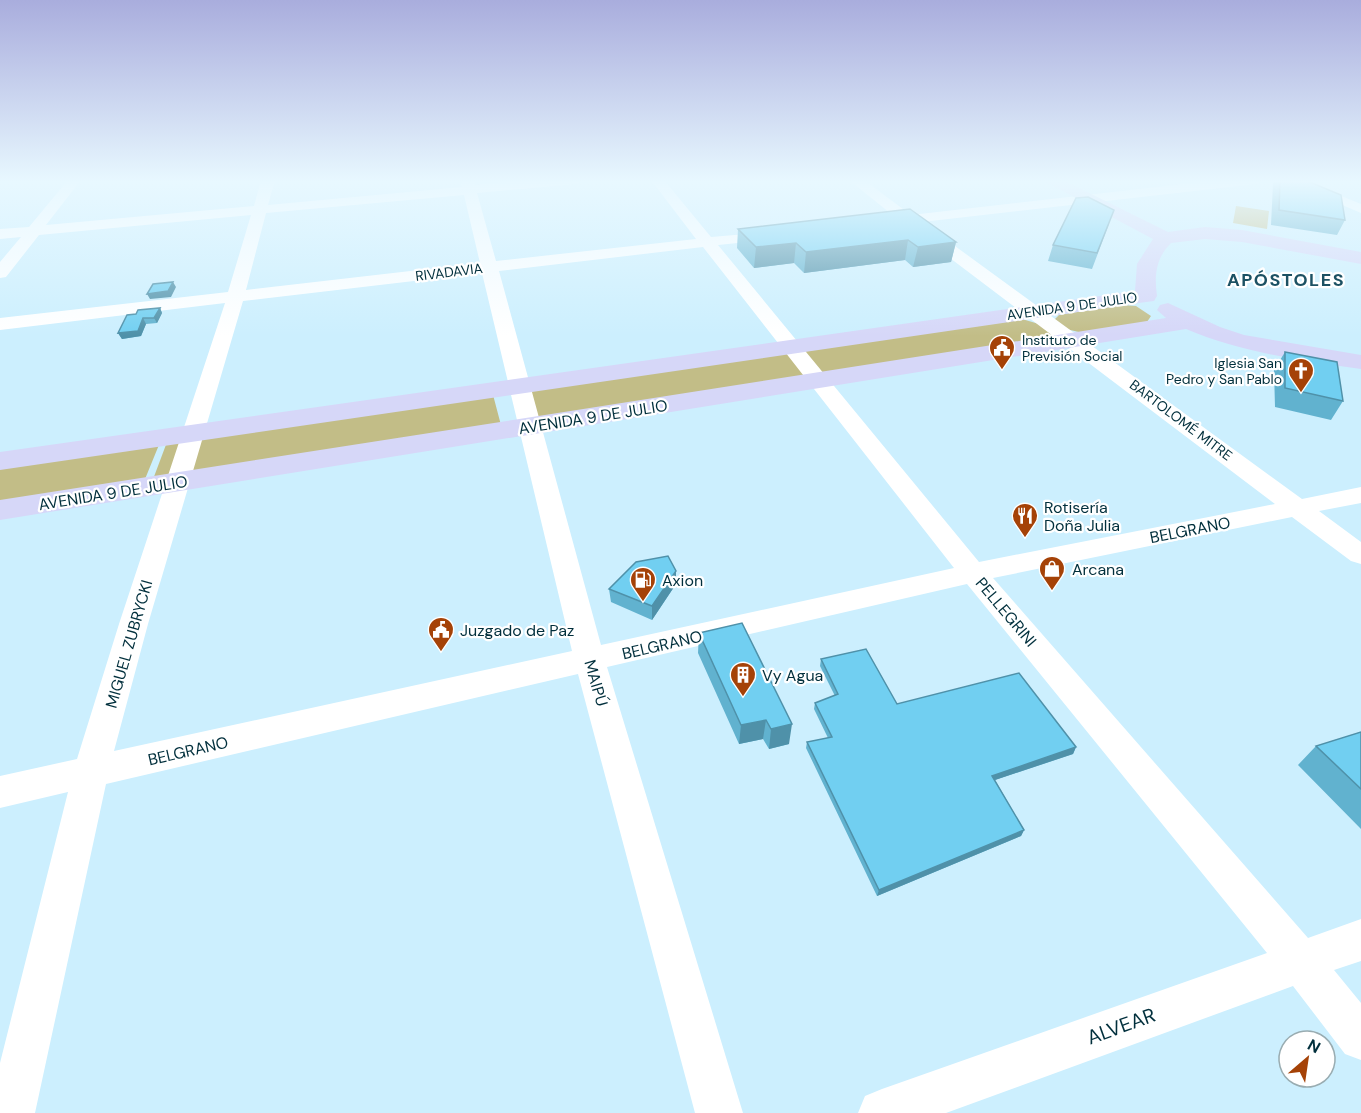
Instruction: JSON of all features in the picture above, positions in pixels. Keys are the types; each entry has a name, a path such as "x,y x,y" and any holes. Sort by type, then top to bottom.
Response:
{"main road":[{"path":"1153,232 1165,238 1205,233 1286,242 1361,258"},
{"path":"1165,238 1152,250 1147,260 1146,296 1186,322 1218,334 1277,349 1361,362"},
{"name":"AVENIDA 9 DE JULIO","path":"0,461 1146,296"},
{"name":"AVENIDA 9 DE JULIO","path":"0,510 531,428 1186,322"}],"street":[{"path":"0,234 23,232"},
{"path":"0,273 33,232"},
{"name":"MIGUEL ZUBRYCKI","path":"11,1113 91,772 175,484 194,433 254,232"},
{"name":"MAIPÚ","path":"480,232 590,661 719,1113"},
{"name":"PELLEGRINI","path":"699,232 973,573 1300,961 1361,1038"},
{"name":"BARTOLOMÉ MITRE","path":"925,232 1361,555"},
{"name":"RIVADAVIA","path":"0,324 789,233"},
{"name":"BELGRANO","path":"0,792 973,573 1361,495"},
{"name":"ALVEAR","path":"882,1113 1361,940"}],"shaded area":[{"path":"1120,305 1136,306 1151,316 1147,322 1083,333 1066,329 1054,320 1059,315"},
{"path":"1022,319 1039,324 1057,338 823,379 800,350"},
{"path":"791,352 813,381 538,425 527,388"},
{"path":"492,391 502,429 152,482 170,434"},
{"path":"163,435 143,484 0,505 0,458"}],"building":[{"path":"741,232 942,232 956,242 918,247 908,240 806,252 796,243 756,247"},
{"path":"1059,232 1105,232 1097,253 1053,245"},
{"path":"173,282 168,291 147,294 153,284"},
{"path":"160,308 154,318 143,318 138,331 118,333 127,315 136,314 138,310"},
{"path":"1285,352 1337,362 1343,401 1285,388"},
{"path":"668,556 676,571 652,606 609,589 636,562"},
{"name":"Vy Agua","path":"742,623 792,724 771,729 766,720 741,725 699,633"},
{"path":"866,649 897,704 1019,673 1076,747 992,776 1024,830 879,890 807,742 832,737 815,703 838,694 821,659"},
{"path":"1361,732 1361,789 1316,746"}],"place":[{"name":"Instituto de Previsión Social","path":"1002,371"},
{"name":"Iglesia San Pedro y San Pablo","path":"1301,394"},
{"name":"Rotisería Doña Julia","path":"1025,539"},
{"name":"Arcana","path":"1052,592"},
{"name":"Axion","path":"643,603"},
{"name":"Juzgado de Paz","path":"441,653"},
{"name":"Vy Agua","path":"743,698"}],"district":[{"name":"APÓSTOLES","path":"1286,280"}]}
